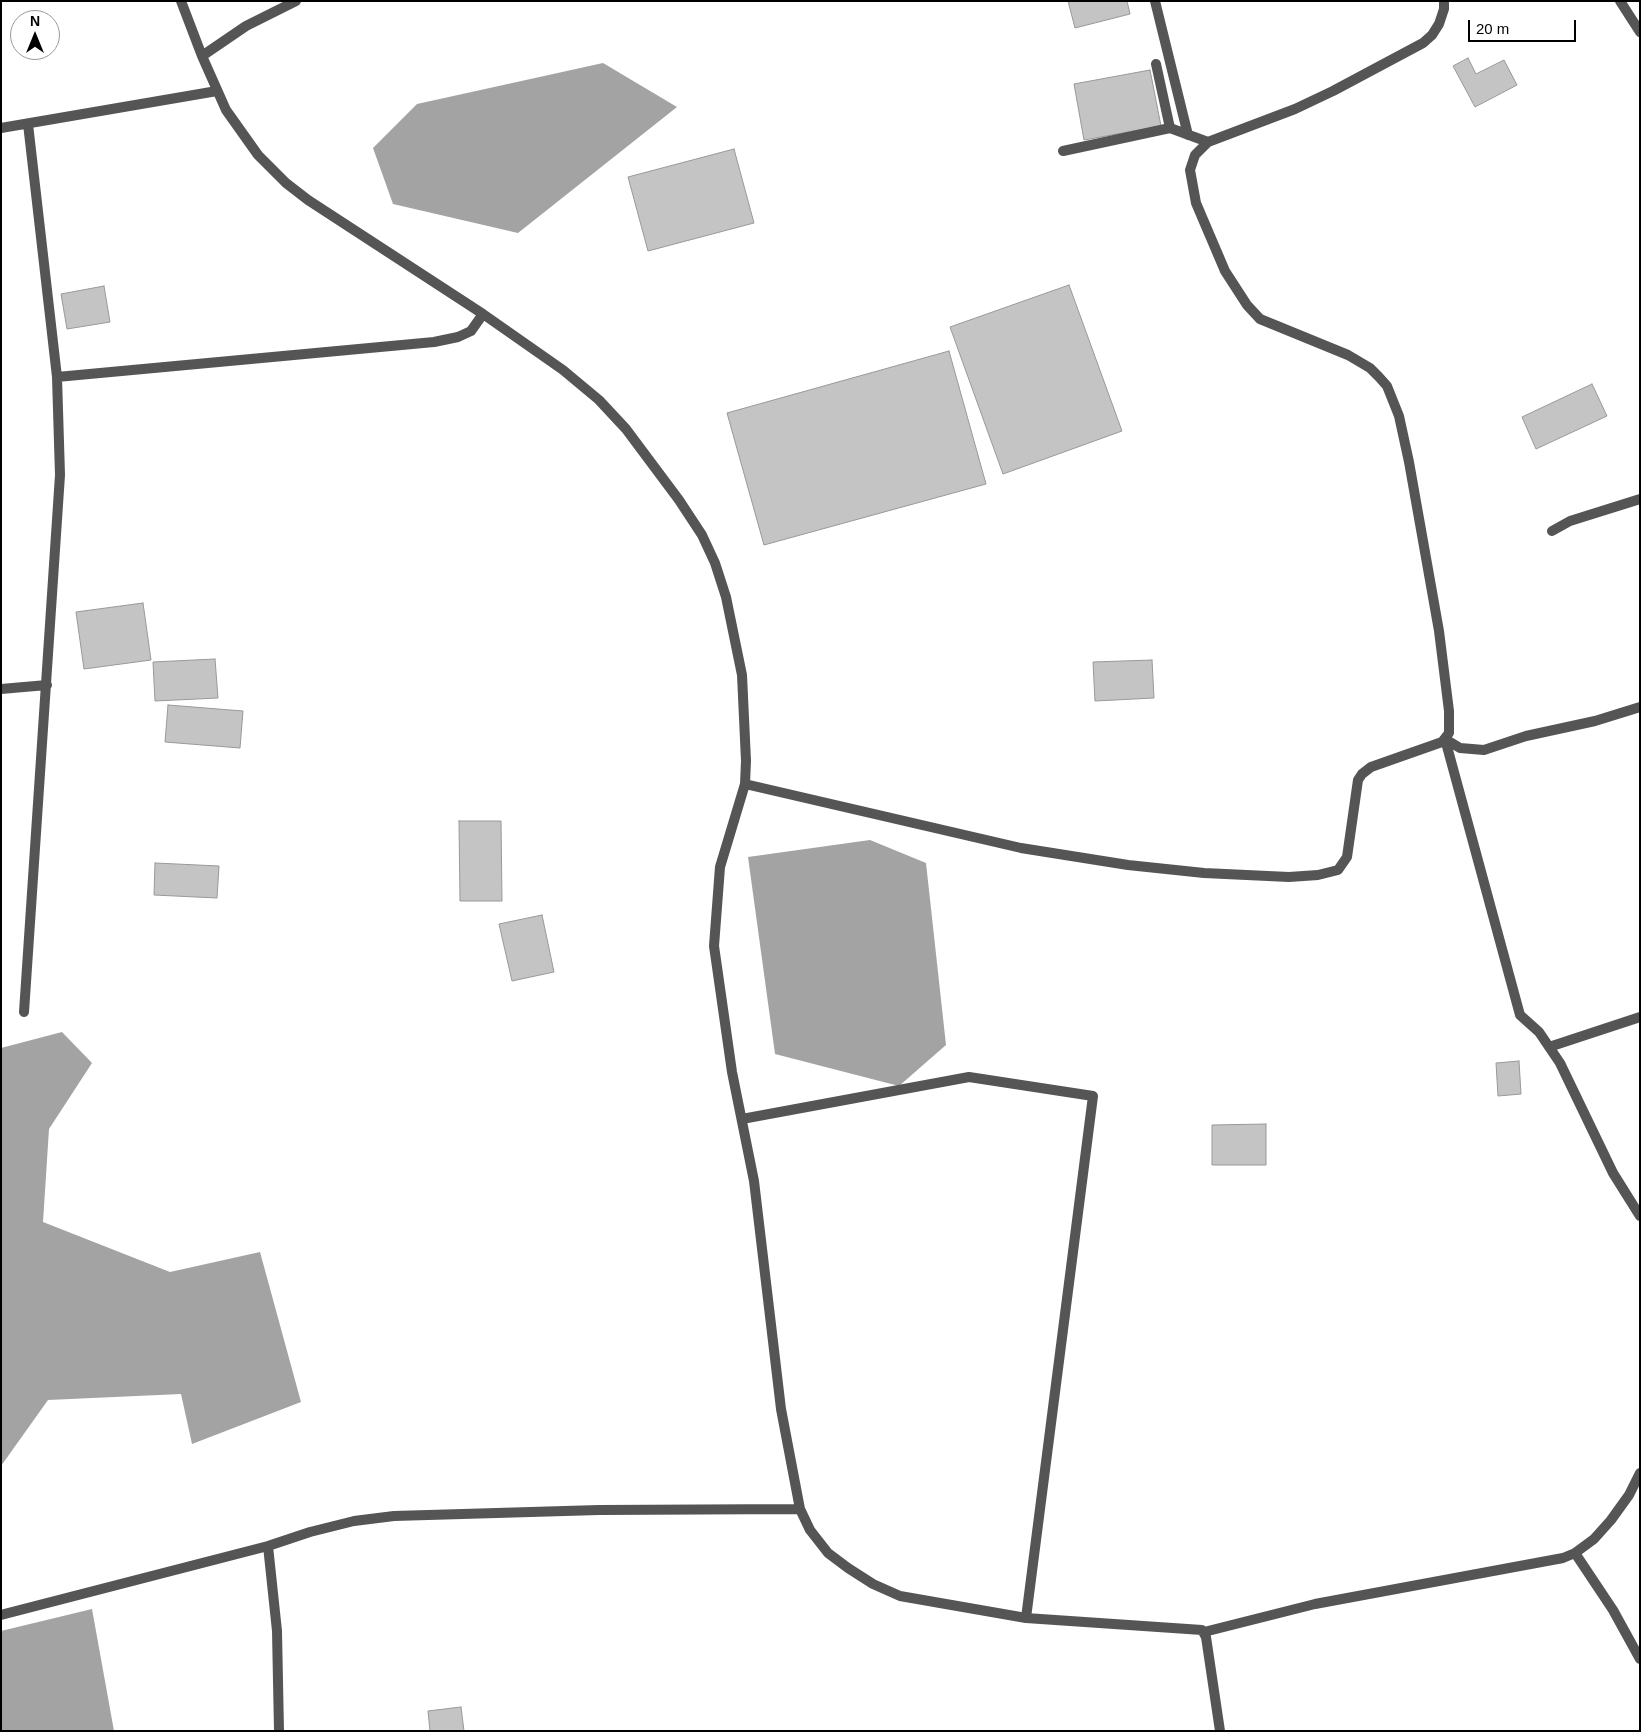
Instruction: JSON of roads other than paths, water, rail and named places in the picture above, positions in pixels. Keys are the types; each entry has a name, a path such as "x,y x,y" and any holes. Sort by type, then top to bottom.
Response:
{"street":[{"path":"181,1 202,56 226,110 258,155 286,183 308,200 483,314 563,370 599,400 626,429 702,535 715,563 726,597 742,675 745,784 720,867 714,946 732,1072 754,1181 781,1409 800,1509 810,1530 828,1553 873,1584 900,1596 1026,1618 1198,1629 1204,1632 1315,1604 1544,1563 1575,1553 1594,1539 1612,1520 1629,1495 1640,1473"},
{"path":"202,56 246,26 296,1"},
{"path":"1155,1 1188,135"},
{"path":"1444,1 1439,24 1432,35 1423,43 1326,95 1208,142 1195,155 1190,170 1193,190 1225,271 1237,291 1260,318 1348,355 1370,368 1387,386 1394,401 1411,471 1439,631 1450,726 1446,739 1520,1015 1539,1032 1560,1063 1613,1173 1640,1216"},
{"path":"1620,1 1640,32"},
{"path":"1156,64 1170,128"},
{"path":"1,128 217,91"},
{"path":"24,1012 60,475 57,377 28,124"},
{"path":"1063,151 1170,128 1208,142"},
{"path":"57,377 434,342 458,337 471,331 483,314"},
{"path":"1552,531 1570,522 1640,499"},
{"path":"1,689 46,685"},
{"path":"1446,739 1460,748 1484,750 1526,736 1595,722 1640,707"},
{"path":"745,784 1021,848 1128,865 1204,873 1289,877 1318,875 1338,870 1347,857 1358,780 1362,774 1371,767 1446,739"},
{"path":"1549,1047 1640,1017"},
{"path":"742,1119 969,1077 1093,1096 1026,1618"},
{"path":"1,1615 268,1546 310,1532 354,1521 394,1516 590,1510 800,1509"},
{"path":"268,1546 277,1631 279,1731"},
{"path":"1575,1553 1613,1610 1640,1659"},
{"path":"1204,1632 1220,1731"}]}
